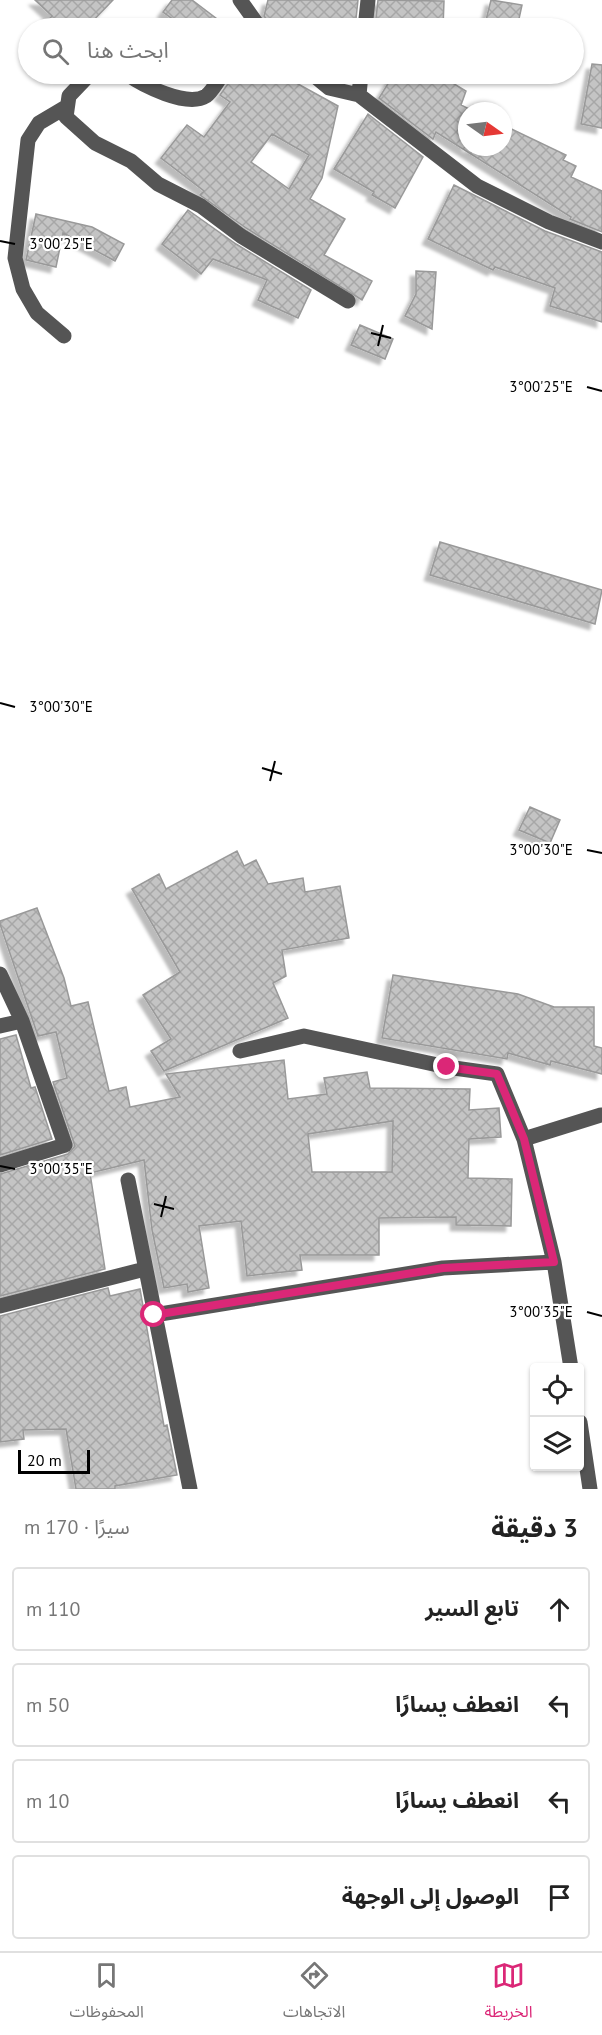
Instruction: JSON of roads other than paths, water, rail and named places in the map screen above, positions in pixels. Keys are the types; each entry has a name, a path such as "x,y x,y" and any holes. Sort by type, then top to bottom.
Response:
{"street":[{"path":"240,0 253,18"},
{"path":"366,18 368,0"},
{"path":"80,84 69,96 66,107 66,117 73,125 95,142 131,161 158,184 201,206 241,236 348,301"},
{"path":"141,84 172,96 197,100 207,96 216,84"},
{"path":"324,84 329,88 359,95 477,186 549,222 602,242"},
{"path":"359,95 360,84"},
{"path":"64,336 37,313 22,289 15,258 28,140 39,123 66,107"},
{"path":"0,974 22,1021 65,1145 0,1165"},
{"path":"0,1026 22,1021"},
{"path":"240,1051 304,1036 447,1067 497,1074 524,1139 554,1262 570,1363"},
{"path":"524,1139 601,1115"},
{"path":"128,1180 190,1489"},
{"path":"154,1315 443,1268 554,1262"},
{"path":"0,1306 145,1269"},
{"path":"584,1452 590,1489"}]}
